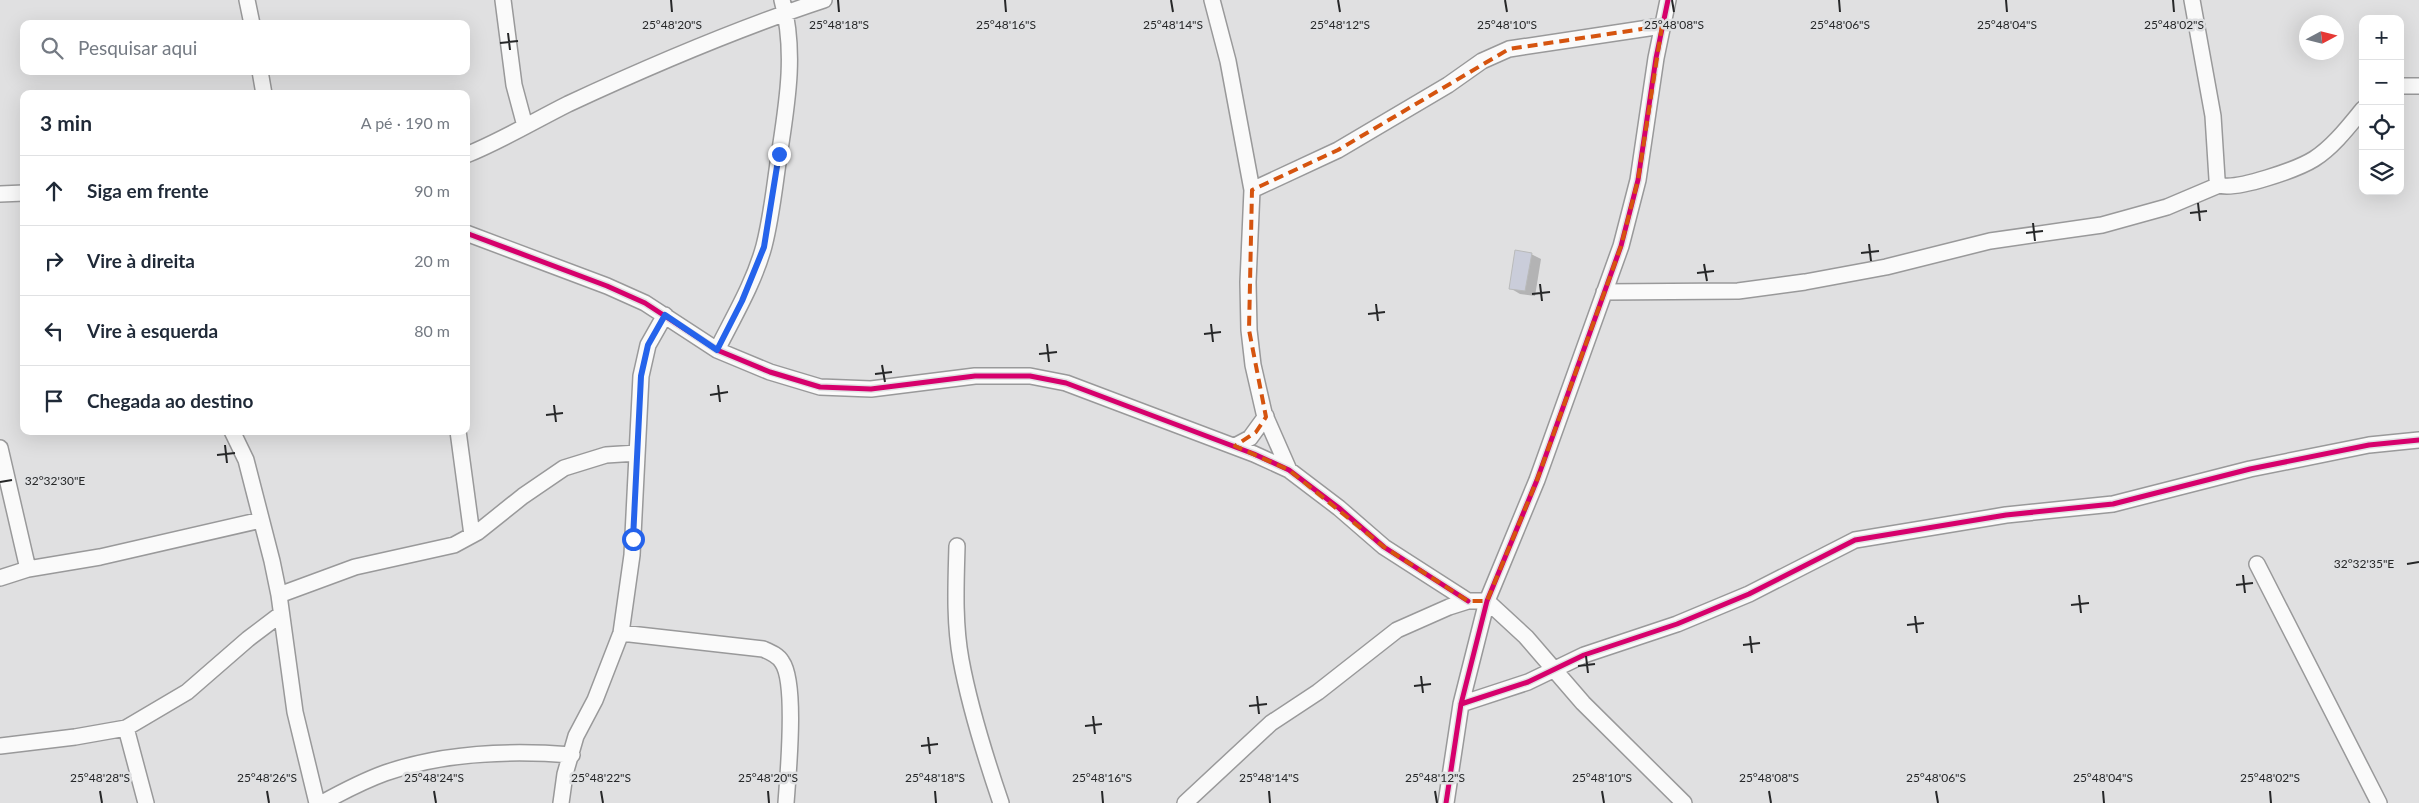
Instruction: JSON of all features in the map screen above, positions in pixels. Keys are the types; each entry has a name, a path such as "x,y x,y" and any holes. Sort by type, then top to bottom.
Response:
{"street":[{"path":"247,0 251,20"},
{"path":"502,0 514,86 525,126"},
{"path":"470,153 646,68 784,6 824,0"},
{"path":"1212,0 1228,61 1252,190 1248,282 1249,330 1253,365 1266,416 1289,470"},
{"path":"1446,803 1461,704 1487,600 1537,480 1621,246 1638,180 1662,26 1668,0"},
{"path":"2192,0 2213,116 2216,179 2219,185"},
{"path":"717,350 754,274 764,247 771,214 791,66 784,6"},
{"path":"1252,190 1338,150 1434,93 1482,61 1509,49 1662,26"},
{"path":"261,75 263,90"},
{"path":"2404,86 2419,86"},
{"path":"1604,292 1738,291 1805,282 1886,267 1990,241 2102,226 2167,206 2219,185 2224,187 2253,183 2314,159 2341,134 2359,114"},
{"path":"0,194 20,193"},
{"path":"470,235 599,283 645,303 717,350 770,372 820,387 871,389 975,376 1030,376 1066,383 1235,446 1289,470 1339,508 1384,547 1468,602"},
{"path":"561,803 565,774 576,736 595,700 621,633 632,555 641,376 648,345 665,315"},
{"path":"1235,446 1250,438 1266,416"},
{"path":"234,435 246,460 279,596 295,712 318,803"},
{"path":"459,435 472,535"},
{"path":"1461,704 1528,682 1584,655 1677,624 1749,594 1855,540 2006,515 2113,504 2250,469 2369,445 2419,440"},
{"path":"0,448 28,569"},
{"path":"279,596 355,567 454,545 472,535 564,468 606,455 637,453"},
{"path":"0,578 28,569 100,557 261,520"},
{"path":"957,546 956,602 961,658 976,729 1001,803"},
{"path":"2257,564 2379,803"},
{"path":"1185,803 1271,723 1318,692 1398,630 1449,608 1468,602 1487,600 1526,637 1552,669 1684,803"},
{"path":"0,746 75,737 126,728 187,692 248,639 281,614"},
{"path":"621,633 763,650 772,653 783,662 789,682 789,747 786,803"},
{"path":"126,728 146,803"},
{"path":"322,803 363,782 417,764 476,754 503,752 572,755"}],"highlighted area":[{"path":"1662,26 1638,180 1621,246 1537,480 1487,601 1468,601 1384,547 1289,470 1235,446 1256,432 1266,417 1249,330 1252,190 1338,150 1509,49"}],"building":[{"path":"1515,250 1532,253 1525,291 1509,289"}],"cycle path":[{"path":"1446,803 1461,704 1487,601 1537,480 1621,246 1638,180 1656,58 1668,0"},
{"path":"470,235 607,286 645,303 717,350 770,372 820,387 871,389 975,376 1030,376 1066,383 1254,454 1289,470 1339,508 1384,547 1468,601"},
{"path":"1461,704 1528,682 1584,655 1677,624 1749,594 1855,540 2006,515 2113,504 2250,469 2369,445 2419,440"}],"route":[{"path":"633,539 641,376 648,345 665,315 717,350 742,301 764,247 771,214 779,154"}]}
